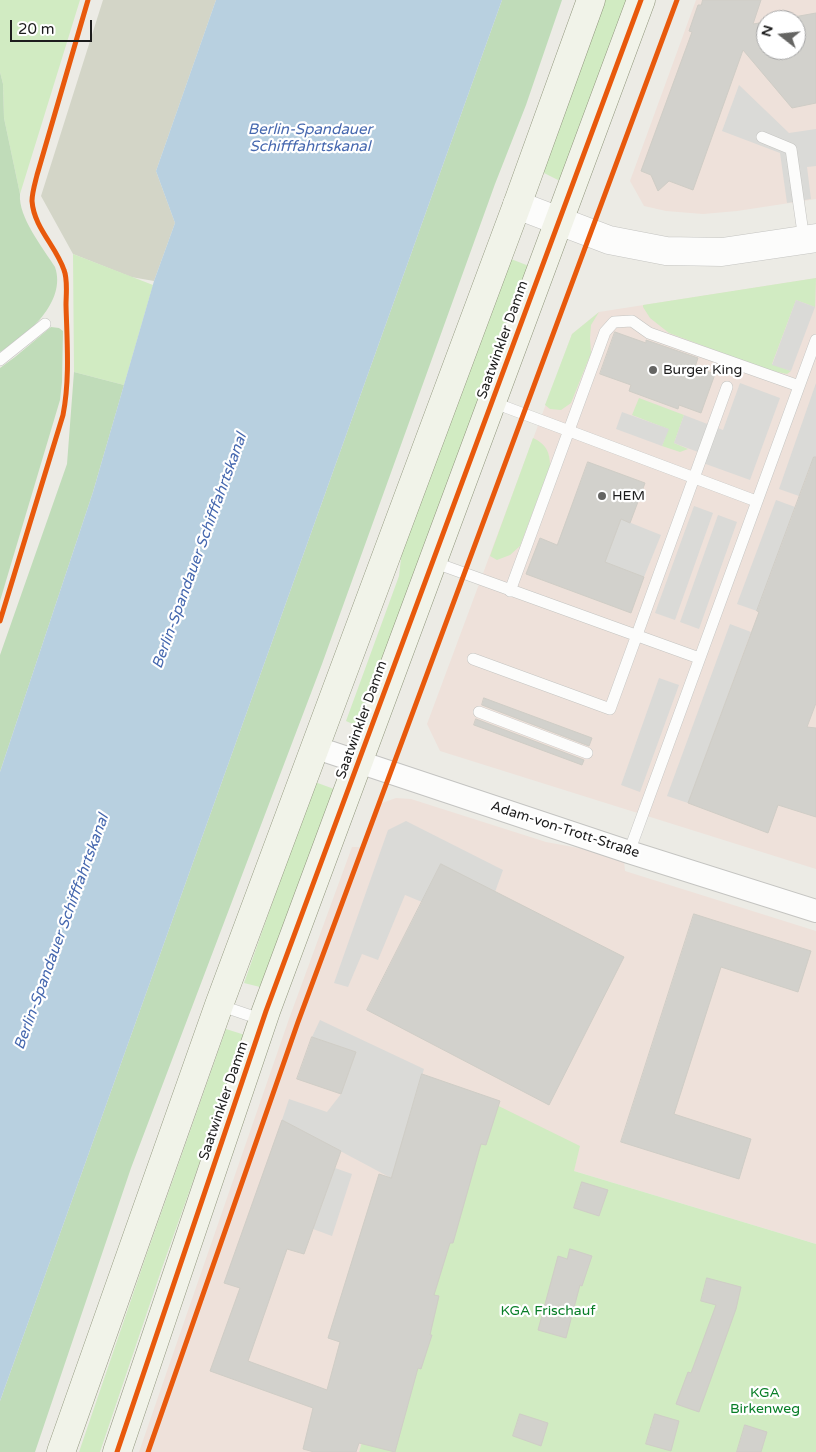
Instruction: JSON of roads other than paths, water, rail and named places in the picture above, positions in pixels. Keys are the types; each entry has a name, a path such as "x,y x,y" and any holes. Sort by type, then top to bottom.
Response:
{"main road":[{"path":"60,1452 218,1005 517,205 590,0"},
{"name":"Saatwinkler Damm","path":"117,1452 263,1020 641,0"}],"street":[{"path":"517,205 609,240 666,251 722,252 810,239"},
{"name":"Adam-von-Trott-Straße","path":"314,747 629,852 816,910"}],"lane":[{"path":"762,137 791,149 810,239"},
{"path":"510,591 567,431 605,332 614,322 632,321 649,334 799,386"},
{"path":"0,360 45,324"},
{"path":"629,852 816,340"},
{"path":"472,659 610,708 638,636 728,386"},
{"path":"492,402 756,501"},
{"path":"433,562 699,658"},
{"path":"479,712 587,753"},
{"path":"218,1005 263,1020"}],"water":[{"name":"Berlin-Spandauer Schifffahrtskanal","path":"216,0 502,0 0,1401 0,772 93,492 154,281 175,223 156,171"}],"place":[{"name":"Burger King","path":"653,370"},
{"name":"HEM","path":"602,496"}],"park label":[{"name":"KGA Frischauf","path":"548,1311"},
{"name":"KGA Birkenweg","path":"765,1402"}]}
